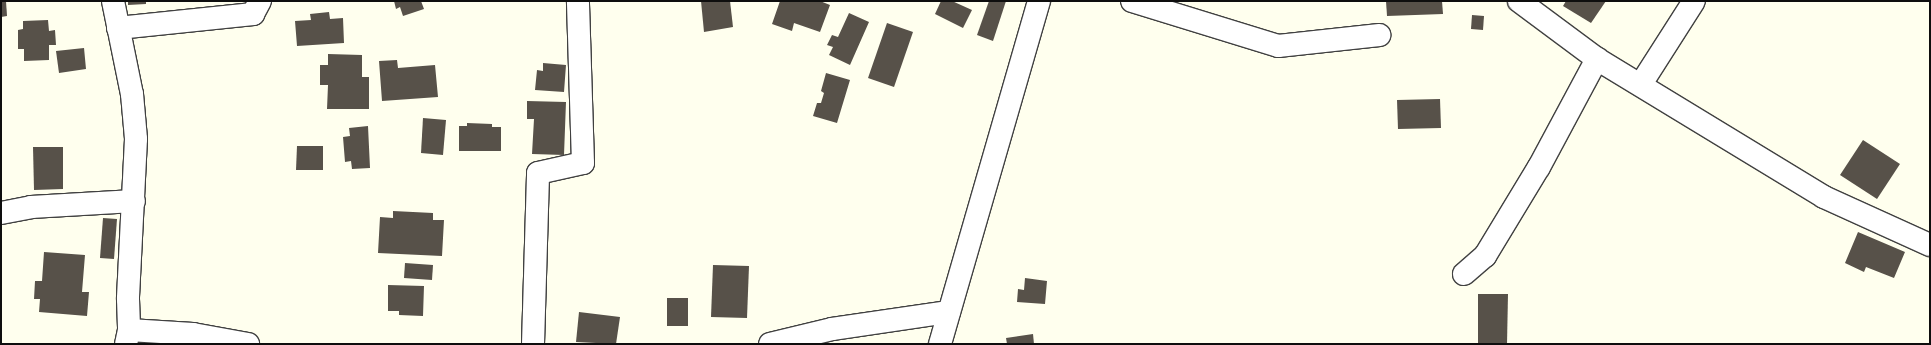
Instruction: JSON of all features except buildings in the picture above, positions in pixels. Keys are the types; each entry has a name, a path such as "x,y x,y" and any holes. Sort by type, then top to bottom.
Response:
{"street":[{"path":"112,1 132,94 136,139 127,337 193,334 248,344"},
{"path":"118,28 253,14 260,1"},
{"path":"533,344 538,173 583,163 578,1"},
{"path":"940,344 1039,1"},
{"path":"1132,1 1278,46 1379,35"},
{"path":"1519,1 1597,59 1641,84 1824,197 1930,245"},
{"path":"1641,84 1694,1"},
{"path":"1464,274 1485,256 1539,167 1597,59"},
{"path":"1,213 31,207 134,201"},
{"path":"770,344 832,329 949,312"}]}
